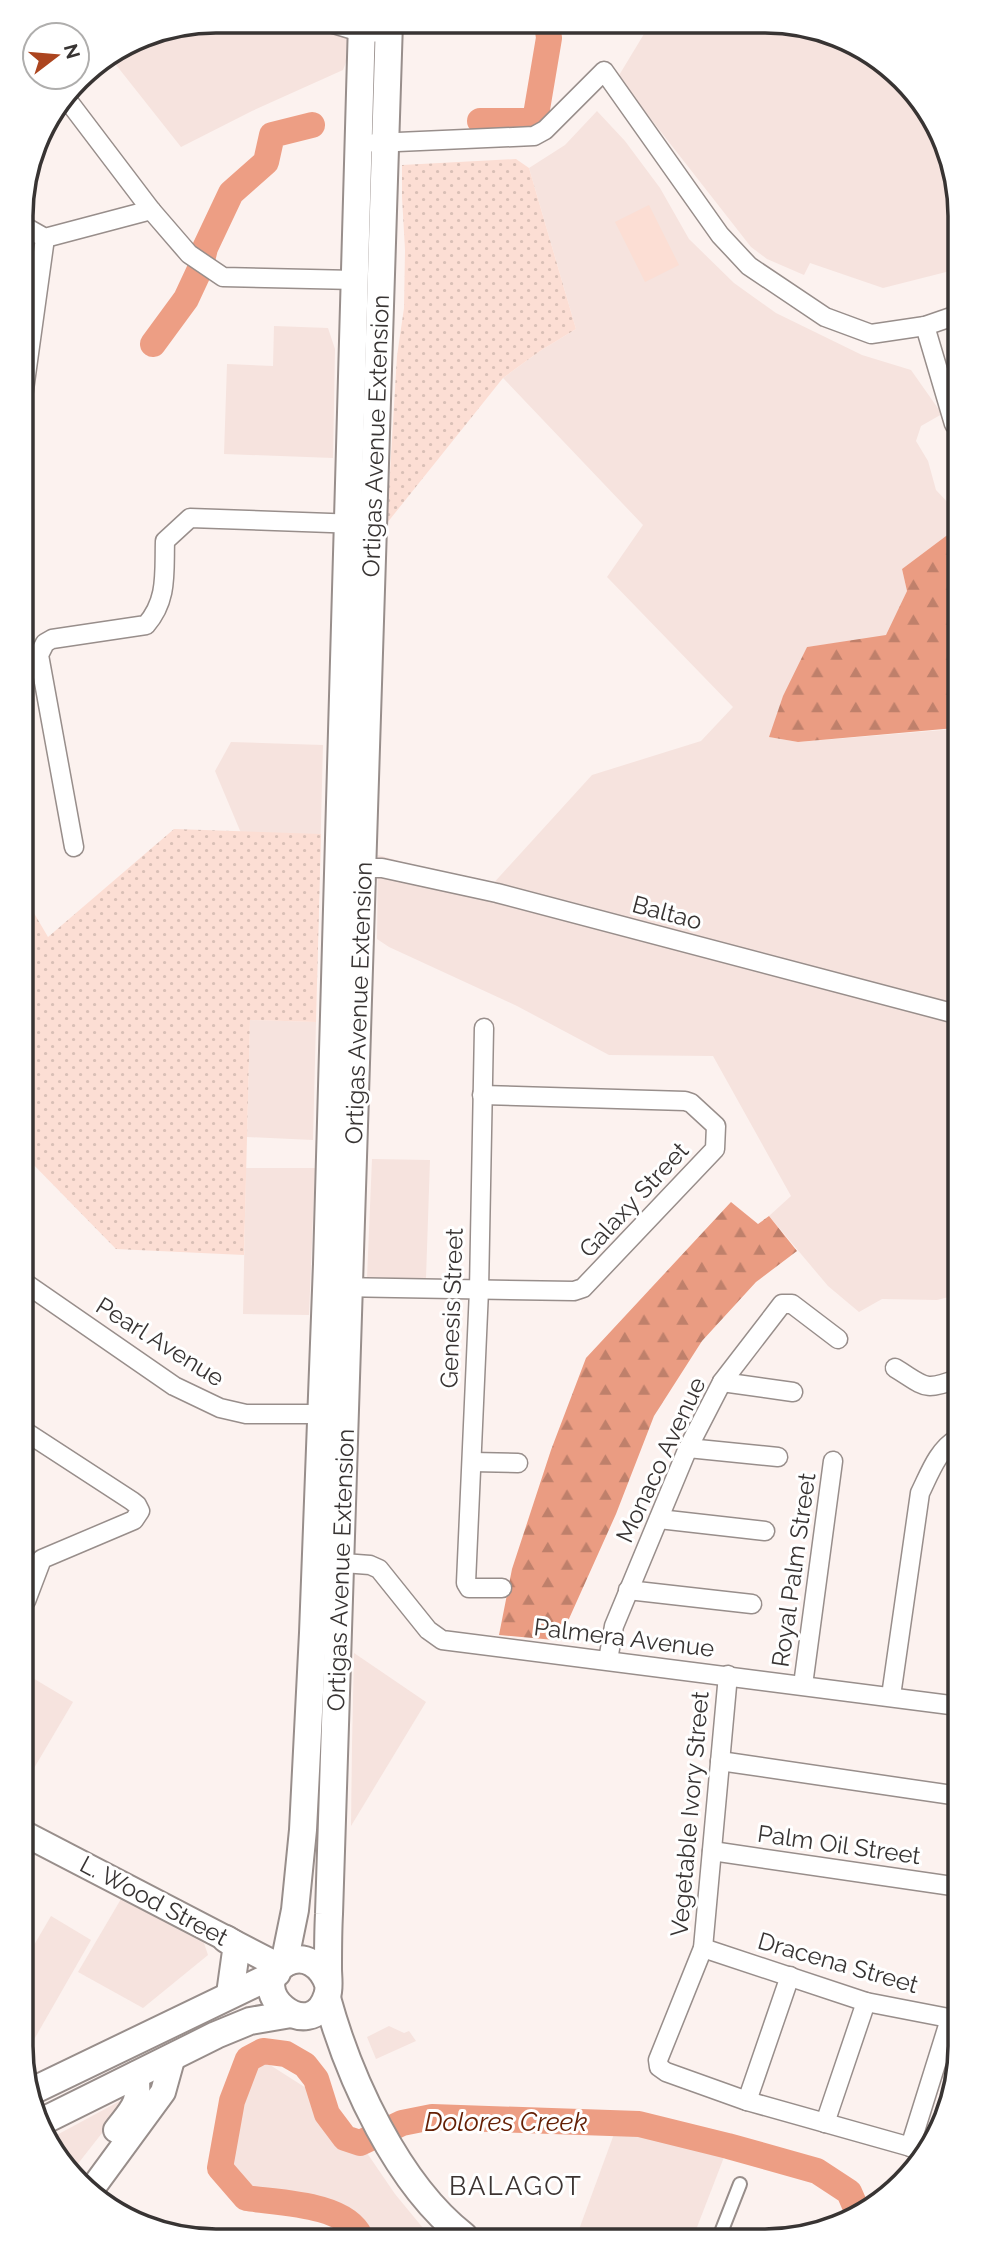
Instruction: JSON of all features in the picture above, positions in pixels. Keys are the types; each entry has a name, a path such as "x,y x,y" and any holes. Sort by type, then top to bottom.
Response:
{"main road":[{"name":"Ortigas Avenue Extension","path":"351,868 348,524 362,33"},
{"name":"Ortigas Avenue Extension","path":"328,1991 328,1562 351,868 374,524 389,33"},
{"name":"Ortigas Avenue Extension","path":"281,1968 295,1910 328,1562 321,1414 337,1287"},
{"name":"L. Wood Street","path":"33,1838 281,1968"},
{"path":"226,1939 234,1944 236,1951 233,1993"},
{"path":"38,2087 233,1993 293,1960 312,1962 319,1967 343,2050 375,2119 412,2182 457,2229"},
{"path":"281,1968 273,1982 272,1992 276,2002 282,2009 296,2015 343,2050"},
{"path":"48,2118 197,2043 250,2021 317,2011 328,1991"},
{"path":"233,1993 248,1994 254,1999 255,2012 250,2021"},
{"path":"96,2183 163,2092 173,2056"},
{"path":"84,2172 133,2108 139,2092 136,2074"}],"street":[{"path":"359,143 534,136 545,131 604,71 720,235 749,266 824,317 871,334 925,326 948,318"},
{"path":"71,105 151,210 189,254 207,268 223,277 355,280"},
{"path":"34,232 45,238 151,210"},
{"path":"34,318 45,238"},
{"path":"925,326 948,384"},
{"path":"74,847 39,655 45,643 52,639 146,625 162,600 165,541 190,517 374,524"},
{"name":"Baltao","path":"351,868 382,869 497,894 948,1012"},
{"name":"Genesis Street","path":"484,1028 479,1290 466,1583 469,1588 502,1588"},
{"name":"Galaxy Street","path":"337,1287 574,1291 583,1288 715,1149 716,1126 691,1103 685,1101 482,1095"},
{"name":"Pearl Avenue","path":"33,1289 174,1386 220,1408 246,1414 321,1414"},
{"name":"Monaco Avenue","path":"608,1660 614,1626 628,1590 688,1448 722,1382 782,1304 792,1304 838,1339"},
{"path":"895,1368 926,1387 932,1388 947,1382"},
{"path":"722,1382 793,1392"},
{"path":"33,1437 138,1505 140,1511 134,1520 42,1559 33,1582"},
{"path":"891,1696 920,1493 933,1465 947,1447"},
{"path":"688,1448 778,1457"},
{"name":"Royal Palm Street","path":"803,1685 833,1461"},
{"path":"472,1462 518,1463"},
{"path":"659,1519 765,1531"},
{"path":"33,1554 42,1559"},
{"name":"Palmera Avenue","path":"328,1562 370,1565 379,1569 387,1575 428,1630 442,1640 947,1704"},
{"path":"628,1590 752,1604"},
{"name":"Vegetable Ivory Street","path":"728,1675 704,1948 658,2060 659,2067 666,2072 747,2101"},
{"path":"720,1761 947,1794"},
{"name":"Palm Oil Street","path":"712,1851 947,1885"},
{"name":"Dracena Street","path":"704,1948 866,2002 947,2017"},
{"path":"790,1976 747,2101 916,2149"},
{"path":"825,2123 866,2002"},
{"path":"918,2145 947,2046"},
{"path":"722,2229 740,2184"}],"shaded area":[{"path":"332,33 347,38 343,70 181,147 115,64 146,47 192,35"},
{"path":"645,33 777,34 824,43 846,52 866,64 902,96 917,115 934,146 946,192 948,272 883,288 810,263 804,275 767,259 751,247 618,77"},
{"path":"597,111 625,141 660,188 689,239 734,283 776,313 862,355 911,370 942,414 921,426 916,441 928,461 936,490 948,503 948,535 902,569 907,591 887,636 807,647 770,737 798,742 948,730 947,1297 937,1300 882,1299 859,1312 828,1286 769,1216 791,1196 713,1056 609,1055 517,1006 377,939 378,855 490,887 592,775 701,741 733,707 607,577 643,525 503,378 576,329 529,168 565,145"},
{"path":"516,159 529,168 576,329 503,378 387,523 397,356 404,308 402,165"},
{"path":"649,205 679,265 645,282 615,222"},
{"path":"274,326 328,328 335,349 333,458 224,454 227,364 273,366"},
{"path":"231,742 323,745 317,980 241,833 215,771"},
{"path":"174,829 321,834 316,1022 250,1020 244,1255 116,1249 33,1165 34,912 48,937"},
{"path":"250,1020 316,1022 313,1140 247,1137"},
{"path":"372,1159 430,1160 426,1278 367,1278"},
{"path":"246,1168 315,1168 309,1315 243,1314"},
{"path":"354,1653 426,1702 351,1826 352,1745"},
{"path":"33,1678 73,1702 33,1770"},
{"path":"121,1899 204,1943 208,1955 143,2008 78,1972"},
{"path":"51,1916 91,1940 33,2041 33,1947"},
{"path":"389,2026 404,2033 409,2031 416,2041 376,2059 367,2037"},
{"path":"259,2058 314,2093 330,2138 349,2151 367,2153 395,2194 424,2229 366,2229 360,2221 334,2205 275,2190 252,2192 240,2187 230,2168 238,2114 249,2073"},
{"path":"120,2101 124,2105 77,2164 57,2135"},
{"path":"614,2134 652,2136 726,2152 696,2229 579,2229"}],"green space":[{"path":"948,535 948,729 798,742 769,737 783,696 807,647 886,635 907,591 902,569"},
{"path":"731,1202 758,1224 769,1216 797,1251 756,1282 702,1341 654,1416 616,1514 568,1621 565,1641 499,1635 512,1569 551,1450 586,1358"}],"waterway":[{"path":"480,121 533,121 548,33"},
{"path":"153,344 186,299 200,269 205,248 231,193 266,162 272,135 312,125"},
{"name":"Dolores Creek","path":"355,2229 340,2217 309,2206 246,2198 220,2168 232,2101 248,2059 263,2051 286,2054 305,2065 316,2079 327,2114 345,2138 360,2143 402,2123 432,2117 639,2124 817,2171 849,2192 855,2205"}],"district":[{"name":"BALAGOT","path":"516,2186"}]}
